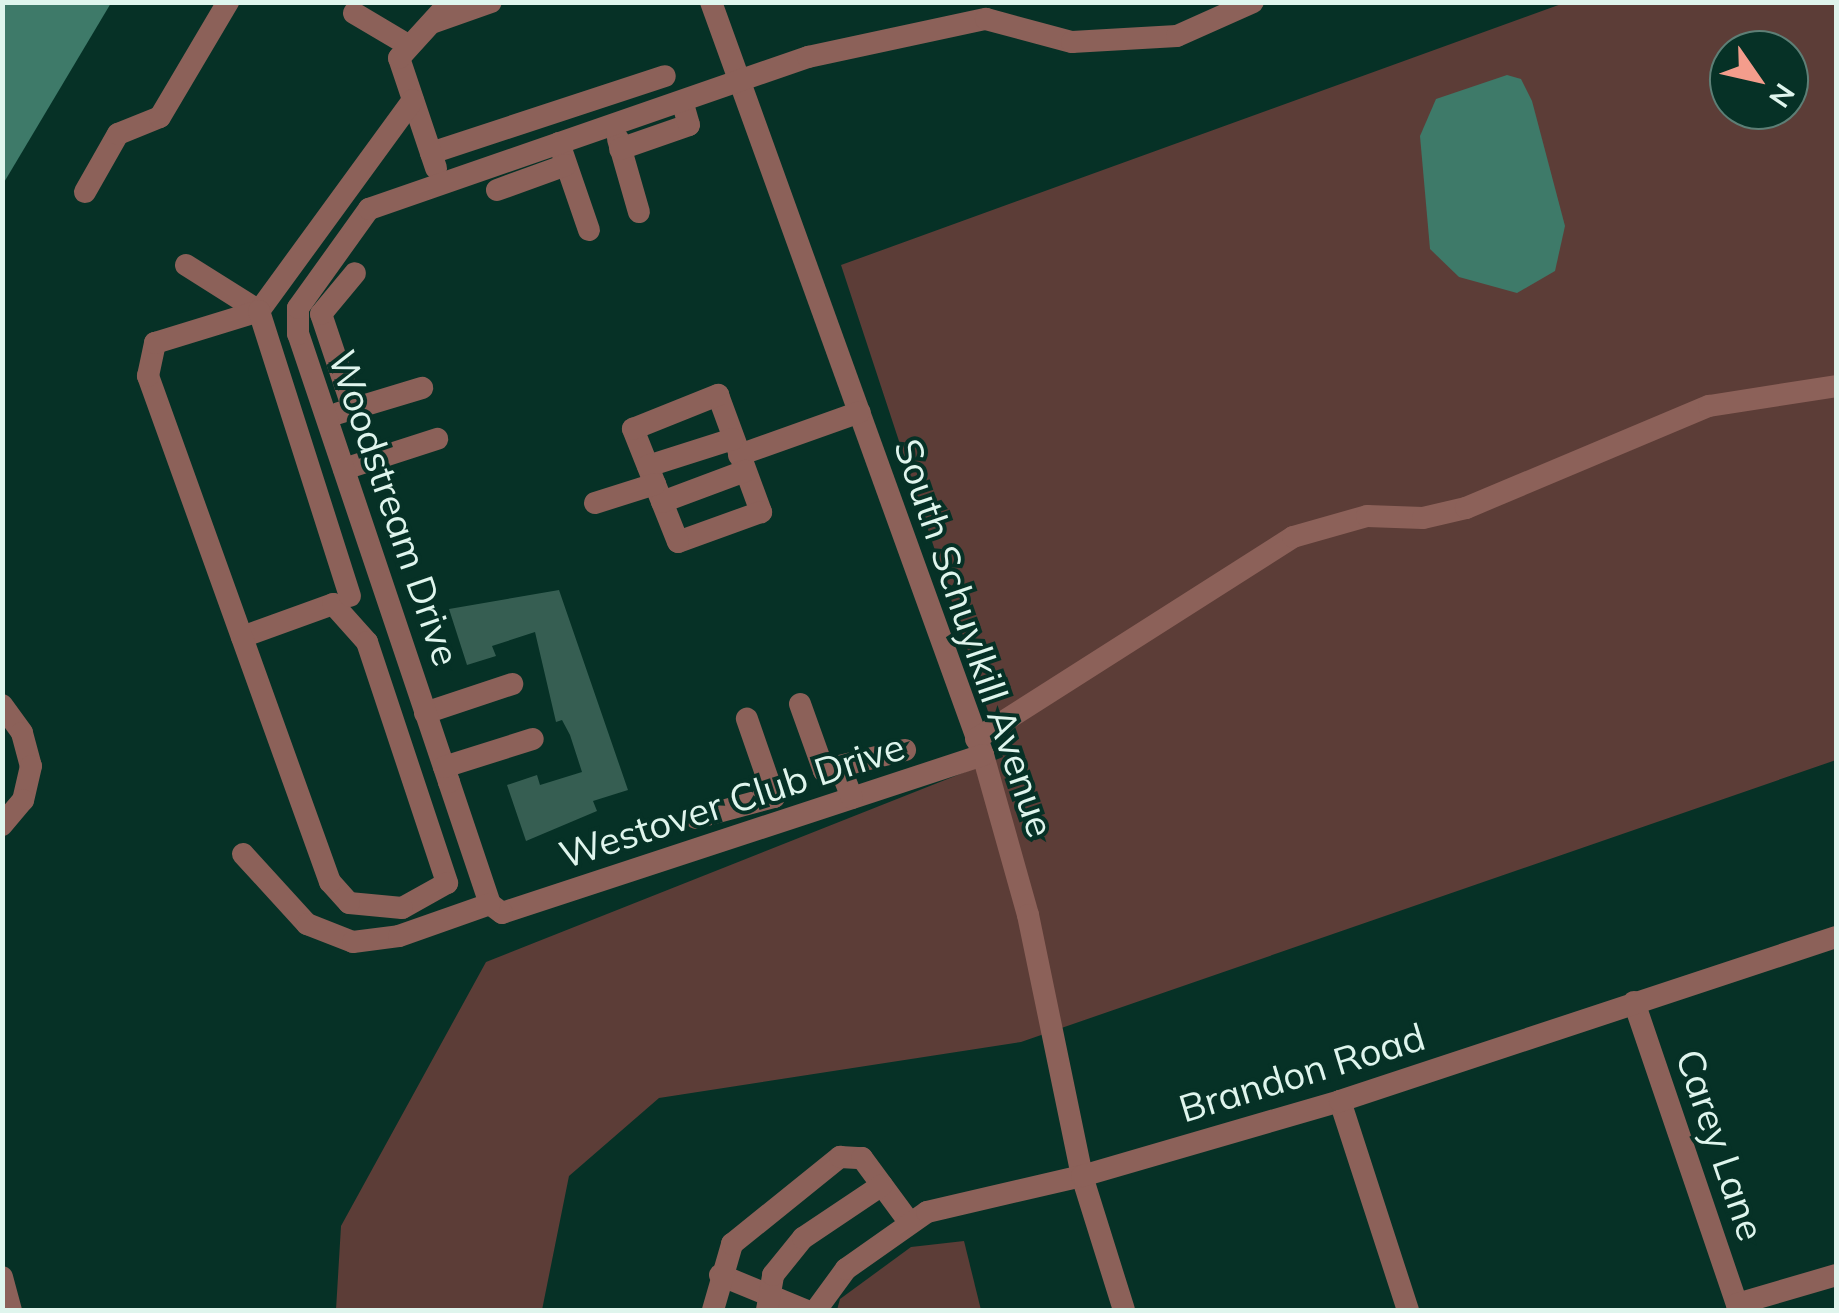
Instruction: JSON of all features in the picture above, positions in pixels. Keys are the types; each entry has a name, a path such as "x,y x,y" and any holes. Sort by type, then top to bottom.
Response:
{"street":[{"path":"85,192 118,134 160,117 228,2"},
{"path":"354,13 428,18 491,2"},
{"name":"South Schuylkill Avenue","path":"711,2 744,84 980,747 1028,915 1082,1176 1124,1310"},
{"path":"498,190 614,126 744,84 808,57 986,11 1072,42 1176,36 1253,2"},
{"path":"428,18 399,58 441,180 562,154"},
{"path":"432,153 665,76"},
{"path":"186,265 259,311 342,600 368,642 448,883 402,908 349,904 330,882 148,376 155,343 259,311 413,100"},
{"path":"620,149 689,125 682,104"},
{"path":"614,126 639,212"},
{"path":"562,154 589,230"},
{"name":"Woodstream Drive","path":"441,180 369,209 298,308 298,334 446,775 496,909"},
{"path":"353,409 321,314 356,272"},
{"name":"Westover Club Drive","path":"243,854 308,924 353,942 399,936 496,909 852,798 980,747 1293,538 1367,516 1423,518 1466,508 1710,406 1836,386"},
{"path":"326,417 422,388"},
{"path":"718,395 739,455 761,512 678,542 633,429 718,395"},
{"path":"595,503 860,412"},
{"path":"344,469 437,440"},
{"path":"655,484 739,455"},
{"path":"242,637 382,582"},
{"path":"426,712 512,684"},
{"path":"800,704 824,771 905,750"},
{"path":"2,705 22,733 31,766 23,800 2,825"},
{"path":"696,818 774,797 747,720"},
{"path":"418,796 446,775 533,740"},
{"path":"840,766 852,798"},
{"path":"762,800 770,825"},
{"name":"Brandon Road","path":"816,1310 846,1269 927,1212 1082,1176 1340,1102 1836,938"},
{"name":"Carey Lane","path":"1634,1002 1738,1307"},
{"path":"1340,1102 1408,1310"},
{"path":"712,1310 732,1244 840,1157 862,1158 910,1223"},
{"path":"768,1303 774,1275 803,1238 882,1185"},
{"path":"1738,1307 1836,1274"},
{"path":"720,1275 768,1303 805,1310"},
{"path":"2,1277 11,1310"}],"shaded area":[{"path":"2,3 111,3 3,184"},
{"path":"1564,3 1836,3 1836,760 1021,1042 659,1098 569,1176 542,1310 336,1310 341,1226 486,962 1003,757 841,265"},
{"path":"1507,75 1521,79 1532,101 1565,226 1555,271 1517,293 1459,277 1430,249 1420,136 1436,99"},
{"path":"964,1241 981,1310 837,1310 840,1299 911,1247"}],"building":[{"path":"559,590 628,790 593,801 597,811 526,841 507,785 537,775 540,785 582,772 570,735 562,720 556,722 535,632 492,646 496,656 467,665 449,609"}]}
